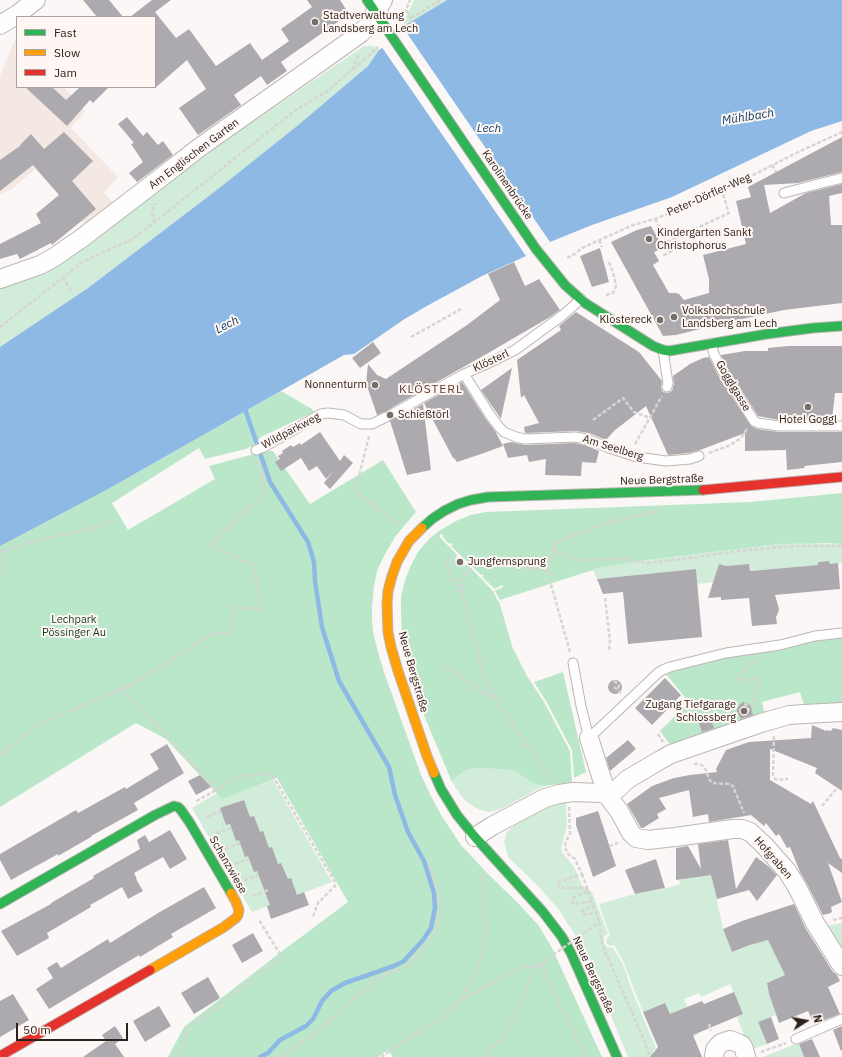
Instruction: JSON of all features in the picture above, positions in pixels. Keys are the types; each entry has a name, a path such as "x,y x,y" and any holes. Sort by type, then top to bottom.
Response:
{"main road":[{"name":"Karolinenbrücke","path":"375,4 390,34 536,249 565,285 583,301 620,326 653,346 663,350"},
{"path":"663,350 669,351 775,333 842,326"},
{"name":"Neue Bergstraße","path":"616,1057 571,953 562,937 543,912 475,837 441,789 427,756 398,671 390,639 387,617 388,591 397,562 409,541 421,528 444,511 458,504 471,500 488,497 712,490 842,477"},
{"path":"0,904 155,815 174,806 181,810"},
{"name":"Schanzwiese","path":"0,1056 224,927 236,918 239,910 236,902 181,810"}],"street":[{"path":"0,25 18,14 36,0"},
{"name":"Am Englischen Garten","path":"0,279 40,265 82,238 200,147 361,33 368,25 375,4"},
{"path":"475,837 492,826 545,798 559,794 572,793 600,793 607,795 616,790 628,779 671,754 768,721 788,716 842,712"},
{"name":"Hofgraben","path":"589,738 607,795 619,811 631,833 636,838 648,840 733,829 750,832 764,845 787,871 797,887 815,923 842,966"},
{"path":"714,1057 715,1050 718,1046 721,1043 730,1040 738,1042 742,1045 746,1057"}],"lane":[{"path":"784,194 842,178"},
{"name":"Klösterl","path":"372,424 464,374 515,350 583,301"},
{"name":"Gogglgasse","path":"711,343 714,354 723,372 754,421 779,426 842,426"},
{"path":"663,350 668,383 667,387"},
{"name":"Am Seelberg","path":"464,374 501,430 516,437 525,439 576,437 587,439 637,457 666,461 690,459 699,456"},
{"name":"Wildparkweg","path":"259,449 321,414 336,413 344,415 361,424 372,424"},
{"path":"572,663 589,738 659,672 665,669 726,653 780,645 815,636 842,633"},
{"path":"796,1039 842,1019"}],"path":[{"path":"401,20 410,0"},
{"path":"405,28 412,20 411,18 441,0"},
{"path":"406,10 411,18"},
{"path":"0,327 84,261 133,239 297,109 329,90 381,45"},
{"path":"353,70 360,49"},
{"name":"Peter-Dörfler-Weg","path":"575,254 582,248 599,240 655,219 722,191 772,165 842,132"},
{"path":"772,165 776,172"},
{"path":"667,242 729,213 722,191"},
{"path":"655,219 672,251 662,256"},
{"path":"599,240 602,247"},
{"path":"583,301 613,293 616,286 613,272 608,260"},
{"path":"63,277 72,292"},
{"path":"412,337 461,309"},
{"path":"629,454 667,387"},
{"path":"594,420 623,398 634,412 650,418"},
{"path":"368,437 356,489 360,495 393,520 406,527"},
{"path":"699,456 728,446 741,438"},
{"path":"0,754 42,723 133,684 211,634 231,633 234,608 262,609 253,565 208,545 266,493 259,449"},
{"path":"572,663 547,570 556,544 607,523 663,511"},
{"path":"0,552 35,541 98,527 115,519"},
{"path":"554,549 557,552 577,560 622,559 647,563 781,547 842,546"},
{"path":"0,577 4,572 5,550"},
{"path":"449,556 447,565 462,596 486,684 551,781"},
{"path":"462,596 464,577 467,572 475,566 506,565 547,570"},
{"path":"605,598 610,652"},
{"path":"764,647 760,656 737,677 736,680 760,678 753,699 768,721 773,775 775,779 778,780 788,779"},
{"path":"446,666 498,703"},
{"path":"614,681 619,685 618,690"},
{"path":"123,689 216,790"},
{"path":"692,765 699,764 703,766 709,780 712,783 729,784 733,786 745,817"},
{"path":"181,810 230,781 247,775 269,774 274,778 335,882 334,886 318,903 313,916"},
{"path":"822,806 837,788"},
{"path":"572,793 570,834 565,846 567,853 575,859 582,874 600,922 603,947 645,1042 650,1057"},
{"path":"461,1000 477,968 486,937 483,875 484,872 497,862"},
{"path":"282,1057 315,1034 376,980 388,973 406,967 421,951 437,929 440,908 436,886 429,863"},
{"path":"582,874 557,884 559,888 588,889"},
{"path":"588,889 573,898 572,901 575,904 592,901"},
{"path":"594,905 583,910 582,912 584,915 596,913"},
{"path":"178,1057 188,1029 281,958 259,920"},
{"path":"486,1057 508,1029 536,968 600,922"},
{"path":"542,964 556,997 586,1057"},
{"path":"381,1057 441,1019 461,1000 513,971 526,966 536,968"},
{"path":"765,1051 796,1039"}],"shaded area":[{"path":"16,37 16,88 65,88 85,111 71,128 118,177 104,193 114,204 86,227 58,193 35,169 12,189 0,195 0,76"}],"green space":[{"path":"414,0 447,0 404,26 404,21"},
{"path":"364,46 375,47 379,50 368,66 297,126 218,189 88,288 0,347 0,287 152,194 251,123"},
{"name":"Lechpark Pössinger Au","path":"281,391 312,409 314,412 261,437 252,446 246,449 205,459 199,448 112,503 128,530 215,479 209,466 265,451 273,451 310,504 383,460 416,512 395,537 377,571 372,606 373,632 384,672 421,775 441,815 461,845 539,926 552,948 602,1057 393,1057 388,1050 378,1057 168,1057 184,1027 348,902 277,778 222,799 166,739 136,723 0,807 0,546 110,488"},
{"path":"842,493 842,544 780,544 647,560 593,569 500,600 495,591 503,587 502,585 495,589 482,577 484,576 482,574 481,575 451,546 453,544 449,544 441,534 439,536 457,555 455,560 456,563 461,566 467,564 493,591 499,601 512,646 527,676 544,702 570,751 572,782 544,786 534,784 513,770 479,768 466,770 454,778 452,782 425,718 402,635 401,597 405,580 418,552 429,539 439,531 456,521 471,515 486,512 750,502"},
{"path":"780,544 842,544 842,563 830,564 829,561 818,562 818,565 750,571 749,564 722,565 718,567 720,581 697,584 696,569 597,579 593,569 647,560"},
{"path":"842,636 842,704 804,705 800,692 762,702 765,714 671,746 660,731 689,702 664,672 724,655"},
{"path":"563,672 586,772 574,778 572,750 546,701 534,682"},
{"path":"479,768 513,770 534,784 544,786 499,810 488,812 480,810 471,805 462,797 452,782 454,778 466,770"},
{"path":"273,780 332,882 252,912 192,808 217,793 222,798"},
{"path":"566,801 567,826 561,848 562,852 574,867 582,885 592,892 608,934 604,937 604,943 607,947 613,948 622,962 656,1048 653,1051 653,1057 628,1057 591,967 575,935 559,910 538,886 508,857 504,842 507,832 515,825 551,806"},
{"path":"711,873 723,929 732,952 768,939 785,975 767,983 776,1015 758,1022 767,1044 750,1050 737,1017 743,1014 730,984 701,997 699,993 684,999 699,1034 681,1042 665,1003 643,1012 623,961 614,945 610,946 606,943 607,938 610,936 599,904 635,894 664,889 680,884 679,880"},
{"path":"842,923 842,954 825,926"},
{"path":"798,1043 804,1057 763,1057"}],"water":[{"name":"Lech","path":"447,0 842,0 842,121 811,131 672,197 592,225 550,242 524,257 482,276 403,320 354,354 344,355 110,488 0,546 0,347 88,288 218,189 297,126 368,66 379,50 407,31 404,26"}],"pier":[{"path":"402,26 550,242 526,256 381,46 404,30"}],"building":[{"path":"83,0 109,0 122,16 96,16"},
{"path":"152,0 171,0 155,12 176,38 189,29 216,66 250,43 262,60 289,41 281,29 312,7 307,0 340,0 349,14 281,62 287,71 267,85 261,76 234,95 241,105 198,135 179,108 206,89 187,60 156,87 156,16 131,16"},
{"path":"26,88 53,88 66,100 79,88 108,88 93,103 90,100 67,126"},
{"path":"127,117 143,136 147,132 158,145 163,141 173,155 137,182 129,173 143,162 131,144 134,143 118,124"},
{"path":"64,132 93,161 72,181 96,209 52,245 51,243 20,259 17,254 0,259 0,244 41,223 36,214 59,195 33,165 0,191 0,160 20,146 31,134 44,149"},
{"path":"842,137 842,172 798,183 764,185 770,213 806,193 842,184 842,193 829,196 831,225 842,225 842,303 784,310 676,335 663,336 611,242 637,230 651,226 663,248 654,252 659,261 653,265 669,293 679,294 684,300 709,293 709,279 703,255 746,244 736,201 751,197 748,187"},
{"path":"600,248 609,282 592,287 580,256"},
{"path":"514,262 525,286 539,279 560,310 490,352 391,408 388,412 377,415 366,383 368,364 377,375 386,379 467,325 500,300 488,274"},
{"path":"576,312 639,352 662,381 661,388 663,392 668,393 672,391 674,384 673,376 690,364 709,357 718,375 751,426 757,429 779,432 842,432 842,462 804,466 805,468 787,470 786,450 745,451 745,433 700,450 689,453 668,455 646,406 614,431 606,440 589,433 576,431 525,433 524,427 539,423 524,395 521,398 517,360 561,330 559,326"},
{"path":"373,342 381,353 360,368 352,358"},
{"path":"788,346 842,346 842,393 835,393 832,420 779,420 758,416 728,369 721,355 745,351 768,351 768,348"},
{"path":"512,368 501,418 501,419 481,390"},
{"path":"462,382 495,431 503,446 457,462 453,458 424,403"},
{"path":"423,404 431,470 407,475 390,421 392,418 397,418"},
{"path":"320,432 340,461 344,455 353,463 330,489 324,483 334,470 326,479 317,466 309,471 301,458 281,471 275,462 280,459 278,456 283,453 282,451 291,445 293,447 300,443 301,445"},
{"path":"511,442 525,445 575,443 585,445 599,451 596,463 582,462 581,476 545,475 546,459 529,462 527,455 508,458 503,444"},
{"path":"829,561 830,564 838,563 840,589 775,595 779,609 776,617 777,624 752,626 749,598 721,600 721,597 708,598 719,564 726,566 749,564 750,571 818,565 818,562"},
{"path":"696,569 702,637 628,644 623,592 603,594 597,579"},
{"path":"665,678 681,695 652,725 635,708"},
{"name":"Zugang Tiefgarage Schlossberg","path":"612,680 618,680 622,684 622,690 618,694 612,694 608,690 608,684"},
{"name":"Zugang Tiefgarage Schlossberg","path":"743,702 749,704 753,715 741,719 737,709"},
{"path":"705,717 710,717 714,728 702,732 698,720"},
{"path":"812,725 826,731 831,731 833,728 842,730 842,791 815,773 817,768 770,749 770,780 811,804 813,801 840,858 842,859 842,873 828,863 842,902 831,907 831,913 823,915 800,872 790,847 787,848 779,834 776,836 766,823 764,826 751,815 709,822 708,814 693,817 689,790 659,798 666,809 657,814 659,818 643,828 641,828 627,804 652,786 674,778 717,772 716,769 726,750 749,742 811,738"},
{"path":"628,740 636,749 610,771 606,758"},
{"path":"167,744 184,773 134,803 138,810 58,856 58,854 11,880 0,860 0,854 76,810 78,813 125,787 126,789 159,769 150,754"},
{"path":"200,775 211,787 196,795 188,781"},
{"path":"244,800 250,817 254,816 260,832 263,831 269,848 272,847 278,864 281,863 288,879 291,878 297,895 304,892 309,905 271,919 267,906 270,905 257,871 254,872 248,856 245,857 239,840 236,841 230,824 226,825 220,808"},
{"path":"598,811 616,866 593,877 576,825 576,818"},
{"path":"170,830 187,859 170,869 163,857 134,873 143,891 128,899 122,887 90,905 91,907 47,933 49,938 17,956 1,931 51,904 94,878 93,876 140,849 137,840 145,835 149,842"},
{"path":"728,840 736,889 756,857 777,875 757,901 749,890 717,899 711,875 676,880 676,848 688,846 701,869 698,844"},
{"path":"656,859 665,888 635,894 625,870"},
{"path":"204,887 216,908 171,934 173,937 140,957 139,955 49,1009 36,989 53,978 47,968 57,962 61,968 108,939 110,943 158,913"},
{"path":"794,904 806,929 840,981 828,987 840,1014 814,1024 808,1011 779,1023 769,994 767,983 785,975 768,940 732,952 723,929 742,921"},
{"path":"253,933 263,951 242,963 232,945"},
{"path":"208,977 220,998 194,1014 181,993"},
{"path":"734,992 743,1014 693,1035 702,1057 650,1057 658,1047 643,1012 665,1003 670,1014 702,1001 704,1004"},
{"path":"13,994 29,1020 0,1037 0,1001"},
{"path":"159,1006 171,1026 145,1042 133,1021"},
{"path":"771,1017 779,1039 767,1044 758,1022"},
{"path":"115,1026 123,1038 115,1044 124,1057 83,1057 106,1041 102,1035"},
{"path":"842,1026 842,1050 841,1051 833,1030"},
{"path":"812,1039 820,1057 804,1057 799,1044"}],"waterway":[{"path":"244,406 270,482 308,542 314,562 315,581 322,627 339,681 389,767 395,795 408,832 424,861 434,893 435,908 431,928 423,940 404,961 345,983 331,991 322,1001 313,1019 306,1026 280,1040 268,1053 260,1057"}],"traffic: fast":[{"path":"367,0 390,34"},
{"path":"390,34 536,249"},
{"path":"536,249 565,285 585,303 653,346 663,350 669,351 767,334 842,326"},
{"path":"422,528 432,519 458,504 488,497 703,490"},
{"path":"434,773 441,789 457,815 543,912 562,937 571,953 617,1057"},
{"path":"0,904 155,815 174,806 181,810 190,823 231,893"}],"traffic: slow":[{"path":"422,528 409,541 397,562 392,576 388,591 387,604 388,632 398,671 434,773"},
{"path":"150,970 224,927 236,918 239,910 231,893"}],"traffic: jam":[{"path":"703,490 842,477"},
{"path":"0,1056 150,970"}],"place":[{"name":"Stadtverwaltung Landsberg am Lech","path":"315,22"},
{"name":"Kindergarten Sankt Christophorus","path":"649,239"},
{"name":"Volkshochschule Landsberg am Lech","path":"674,317"},
{"name":"Klostereck","path":"660,320"},
{"name":"Nonnenturm","path":"375,385"},
{"name":"Hotel Goggl","path":"808,407"},
{"name":"Schießtörl","path":"390,415"},
{"name":"Jungfernsprung","path":"460,562"},
{"name":"Zugang Tiefgarage Schlossberg","path":"744,711"}],"district":[{"name":"KLÖSTERL","path":"431,390"}],"water label":[{"name":"Mühlbach","path":"748,117"}]}
